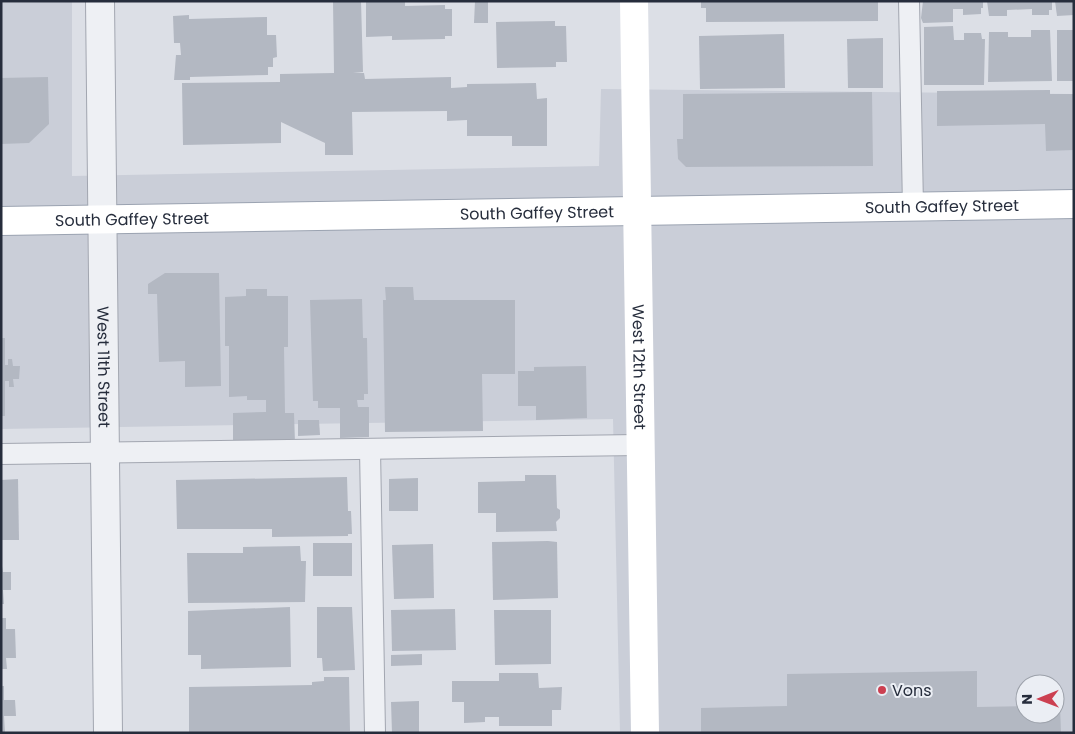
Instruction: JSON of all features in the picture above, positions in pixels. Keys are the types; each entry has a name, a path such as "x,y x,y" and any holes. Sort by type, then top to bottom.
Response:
{"main road":[{"name":"West 12th Street","path":"634,1 639,445 645,733"},
{"name":"South Gaffey Street","path":"1,222 1074,204"}],"street":[{"name":"West 11th Street","path":"100,1 108,733"}],"lane":[{"path":"909,1 913,207"},
{"path":"1,454 639,445"},
{"path":"370,449 375,733"}],"shaded area":[{"path":"72,2 72,176 599,166 601,89 1074,94 1074,733 620,733 613,419 1,429 1,3"}],"building":[{"path":"333,1 361,1 363,72 353,73 364,73 365,79 451,77 451,88 467,87 467,84 536,83 537,99 547,98 547,146 512,146 512,136 467,136 467,120 447,121 447,111 352,112 353,155 325,155 325,143 281,122 281,143 183,145 182,83 280,82 280,74 334,73"},
{"path":"366,1 405,1 405,6 445,5 445,9 452,9 452,36 445,36 445,39 392,40 392,36 366,37"},
{"path":"475,1 488,1 488,23 474,23"},
{"path":"701,1 878,1 878,21 706,22 706,8 701,8"},
{"path":"923,1 983,1 983,8 981,8 981,14 963,15 963,9 953,9 953,22 923,23 921,18"},
{"path":"987,1 1052,1 1052,10 1049,10 1049,15 1032,15 1032,9 1007,10 1007,16 989,16"},
{"path":"1055,1 1074,1 1074,15 1057,16"},
{"path":"189,15 189,19 267,17 267,35 276,35 277,57 273,58 273,67 268,67 268,75 190,77 190,80 174,80 176,55 181,55 180,43 174,43 173,16"},
{"path":"555,21 555,26 566,26 567,62 556,62 556,67 497,68 496,22"},
{"path":"953,26 954,40 964,40 964,33 981,33 982,39 985,39 984,85 924,85 924,27"},
{"path":"1031,30 1050,30 1052,81 988,82 989,32 1008,32 1008,37 1031,37"},
{"path":"1057,30 1074,30 1074,81 1057,81"},
{"path":"784,34 785,88 700,89 699,36"},
{"path":"883,38 883,88 848,88 847,39"},
{"path":"48,77 49,124 29,143 1,144 1,78"},
{"path":"1050,90 1050,94 1074,94 1074,150 1046,151 1045,124 937,126 937,91"},
{"path":"872,92 873,166 686,167 678,159 677,139 683,139 683,94"},
{"path":"165,273 219,273 221,386 185,387 185,361 159,362 157,294 148,294 148,284"},
{"path":"385,287 413,287 414,300 515,300 515,374 482,374 483,431 385,432 383,300 386,300"},
{"path":"246,289 267,289 267,296 288,296 288,347 284,347 285,413 294,413 295,443 233,444 233,413 266,412 266,400 247,400 247,396 229,397 229,346 225,346 225,297 246,296"},
{"path":"362,299 363,338 367,338 368,394 364,394 364,400 357,400 358,407 369,407 369,437 340,438 340,408 318,408 318,401 313,401 310,300"},
{"path":"1,338 5,338 5,365 8,365 8,359 12,359 13,366 20,366 19,379 13,379 14,387 9,387 9,381 5,381 5,416 1,416"},
{"path":"586,366 587,418 536,420 536,406 518,406 518,371 534,371 534,367"},
{"path":"298,420 319,420 320,435 298,436"},
{"path":"525,475 556,475 557,508 560,510 560,518 556,522 557,531 496,532 496,513 478,513 478,482 525,481"},
{"path":"347,477 348,511 351,511 352,534 348,534 348,536 272,537 272,529 177,529 176,480"},
{"path":"418,478 418,511 389,511 389,479"},
{"path":"18,479 19,540 1,540 1,480"},
{"path":"492,542 557,542 558,598 493,600"},
{"path":"313,543 352,543 352,576 313,576"},
{"path":"433,544 434,598 394,599 392,545"},
{"path":"300,546 301,561 306,561 305,602 188,603 187,553 243,553 243,547"},
{"path":"1,560 3,572 11,572 11,590 3,590 4,604 1,604"},
{"path":"290,607 291,667 201,669 201,655 188,655 188,611"},
{"path":"317,607 352,607 355,670 323,671 322,658 317,658"},
{"path":"455,609 456,650 392,651 391,610"},
{"path":"494,610 551,610 551,664 495,665"},
{"path":"1,618 6,618 6,629 15,629 16,658 6,658 7,669 1,669"},
{"path":"422,654 422,665 391,666 391,655"},
{"name":"Vons","path":"977,671 977,707 1015,706 1015,724 1061,724 1061,733 701,733 701,708 787,706 787,674"},
{"path":"499,673 538,673 539,688 562,687 561,710 552,710 552,726 499,726 499,717 485,717 485,722 464,723 464,702 452,702 452,681 499,681"},
{"path":"324,677 349,677 350,731 189,733 189,687 312,685 312,682 324,681"},
{"path":"1,686 4,686 4,700 15,700 16,716 4,716 5,733 1,733"},
{"path":"419,701 419,733 392,733 391,702"}],"place":[{"name":"Vons","path":"882,690"}]}
